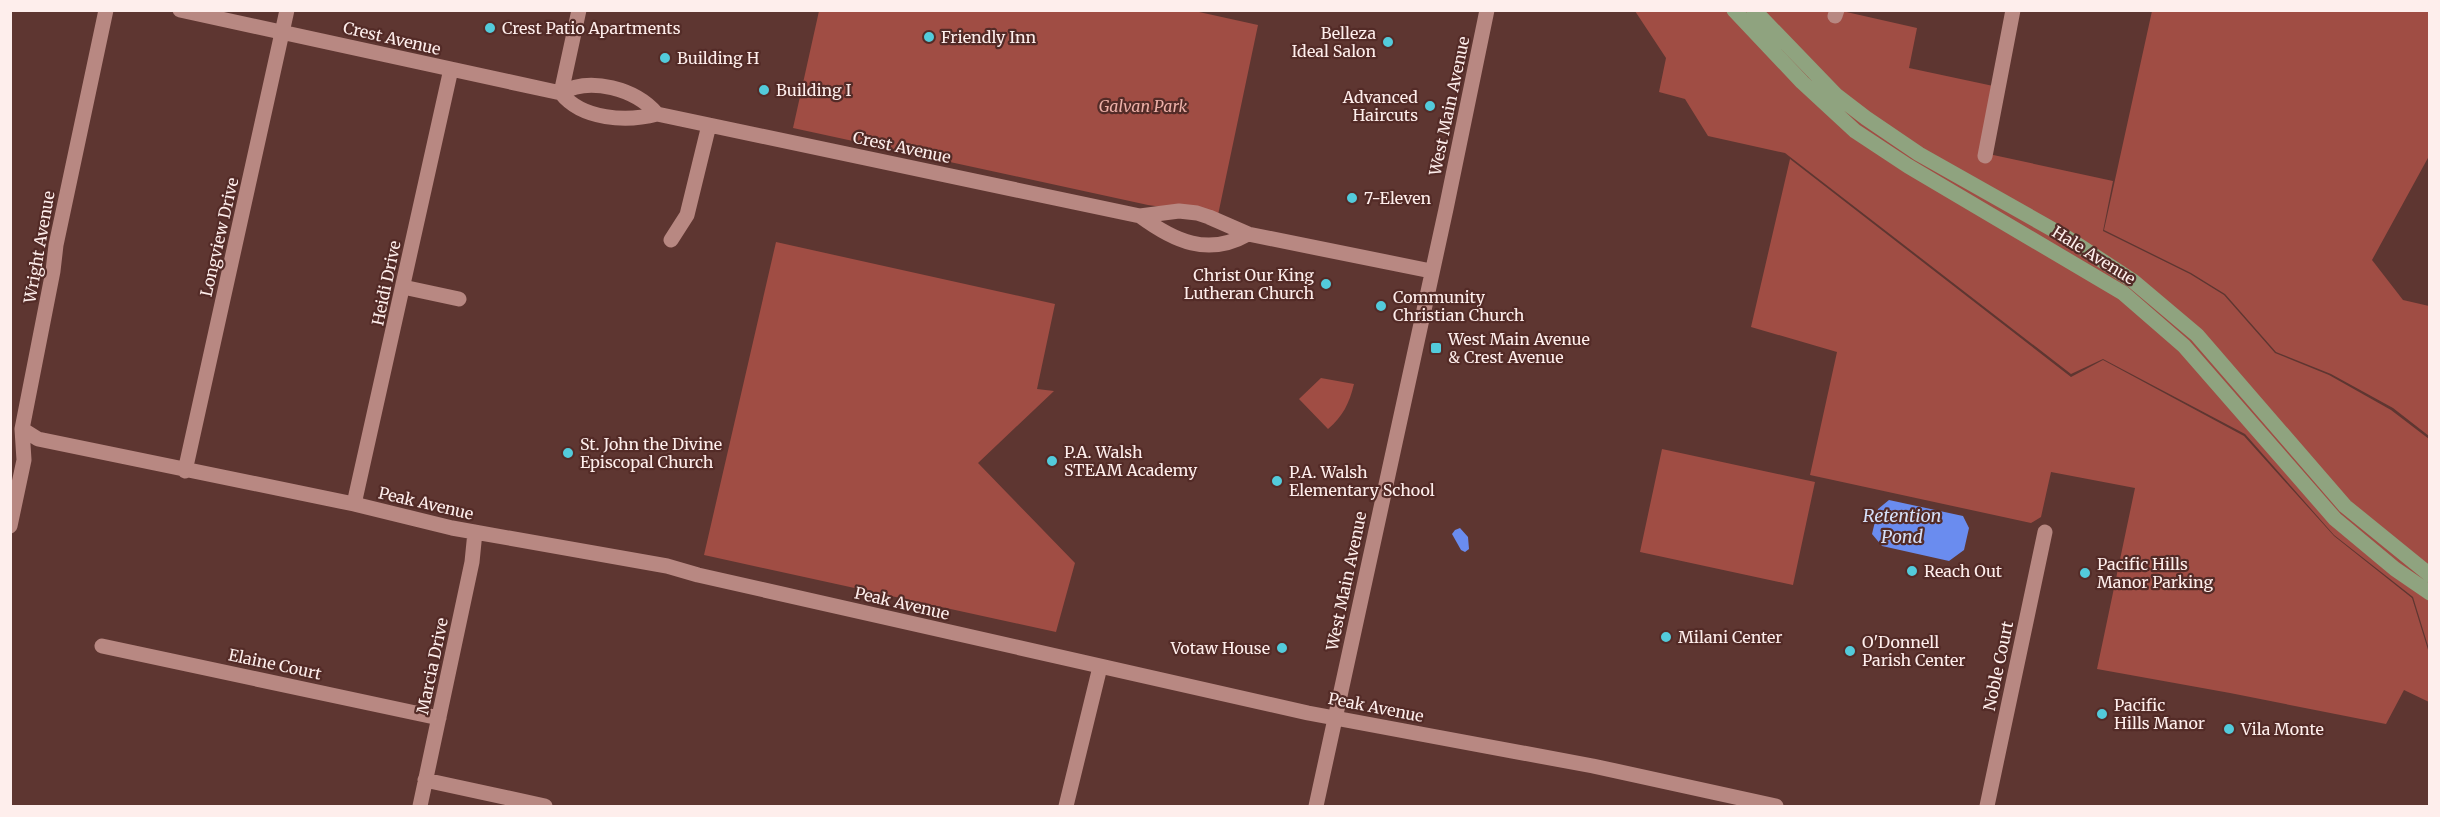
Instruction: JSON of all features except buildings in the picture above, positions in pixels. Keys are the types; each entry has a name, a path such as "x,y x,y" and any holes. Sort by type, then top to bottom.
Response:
{"main road":[{"name":"Hale Avenue","path":"1734,10 1816,96 1856,131 1908,165 2123,293 2184,346 2335,519 2395,569 2430,593"},
{"name":"Hale Avenue","path":"1754,10 1836,95 1866,118 1919,154 2066,237 2133,281 2197,335 2344,506 2430,575"}],"street":[{"name":"Wright Avenue","path":"10,526 24,460 22,429 56,245 106,10"},
{"name":"Crest Avenue","path":"180,10 561,93 576,105 605,116 629,119 657,114 1140,216 1170,236 1189,243 1212,246 1229,244 1248,234"},
{"name":"Longview Drive","path":"185,471 287,10"},
{"path":"561,93 579,10"},
{"name":"West Main Avenue","path":"1316,807 1487,10"},
{"path":"1985,156 2013,10"},
{"name":"Heidi Drive","path":"354,504 451,69"},
{"name":"Crest Avenue","path":"561,93 571,87 605,87 631,95 649,105 657,114"},
{"path":"670,240 687,215 709,125"},
{"name":"Crest Avenue","path":"1140,216 1161,212 1188,212 1209,217 1248,234 1431,272"},
{"path":"403,287 459,299"},
{"name":"Peak Avenue","path":"22,429 38,439 185,471 354,504 475,532 668,566 698,575 1100,667 1334,718 1593,766 1769,806"},
{"name":"Marcia Drive","path":"420,807 472,562 475,532"},
{"name":"Noble Court","path":"1987,807 2045,532"},
{"name":"Elaine Court","path":"102,646 439,718"},
{"path":"1066,807 1100,667"},
{"path":"425,780 545,807"}],"green space":[{"name":"Galvan Park","path":"1190,10 1258,25 1218,215 1148,205 793,128 819,11"},
{"path":"1635,11 1842,11 1917,28 1909,68 1998,87 1984,153 2113,181 2103,231 2190,274 2224,295 2275,353 2329,375 2391,410 2429,439 2429,649 2413,597 2334,535 2245,434 2103,359 2071,374 1785,153 1708,136 1685,99 1659,92 1666,58"},
{"path":"2152,11 2429,11 2429,156 2372,260 2403,300 2429,306 2429,436 2393,408 2331,374 2276,352 2225,294 2191,273 2104,230"},
{"path":"1790,159 2071,377 2103,360 2244,436 2334,536 2412,598 2429,653 2429,702 2404,690 2386,724 2097,669 2135,488 2051,472 2041,517 2031,523 1810,475 1837,352 1751,327"},
{"path":"776,242 1055,304 1037,389 1054,391 978,463 1075,563 1056,632 704,555"},
{"path":"1321,378 1354,384 1345,409 1328,429 1299,399"},
{"path":"1662,449 1815,482 1793,585 1640,552"}],"water":[{"name":"Retention Pond","path":"1889,500 1963,516 1969,528 1964,550 1949,561 1882,546 1872,534 1878,509"},
{"path":"1460,528 1468,537 1469,549 1465,552 1461,550 1452,534"}],"place":[{"name":"Crest Patio Apartments","path":"490,28"},
{"name":"Friendly Inn","path":"929,37"},
{"name":"Belleza Ideal Salon","path":"1388,42"},
{"name":"Building H","path":"665,58"},
{"name":"Building I","path":"764,90"},
{"name":"Advanced Haircuts","path":"1430,106"},
{"name":"7-Eleven","path":"1352,198"},
{"name":"Christ Our King Lutheran Church","path":"1326,284"},
{"name":"Community Christian Church","path":"1381,306"},
{"name":"West Main Avenue & Crest Avenue","path":"1436,348"},
{"name":"St. John the Divine Episcopal Church","path":"568,453"},
{"name":"P.A. Walsh STEAM Academy","path":"1052,461"},
{"name":"P.A. Walsh Elementary School","path":"1277,481"},
{"name":"Reach Out","path":"1912,571"},
{"name":"Pacific Hills Manor Parking","path":"2085,573"},
{"name":"Milani Center","path":"1666,637"},
{"name":"Votaw House","path":"1282,648"},
{"name":"O'Donnell Parish Center","path":"1850,651"},
{"name":"Pacific Hills Manor","path":"2102,714"},
{"name":"Vila Monte","path":"2229,729"}]}
